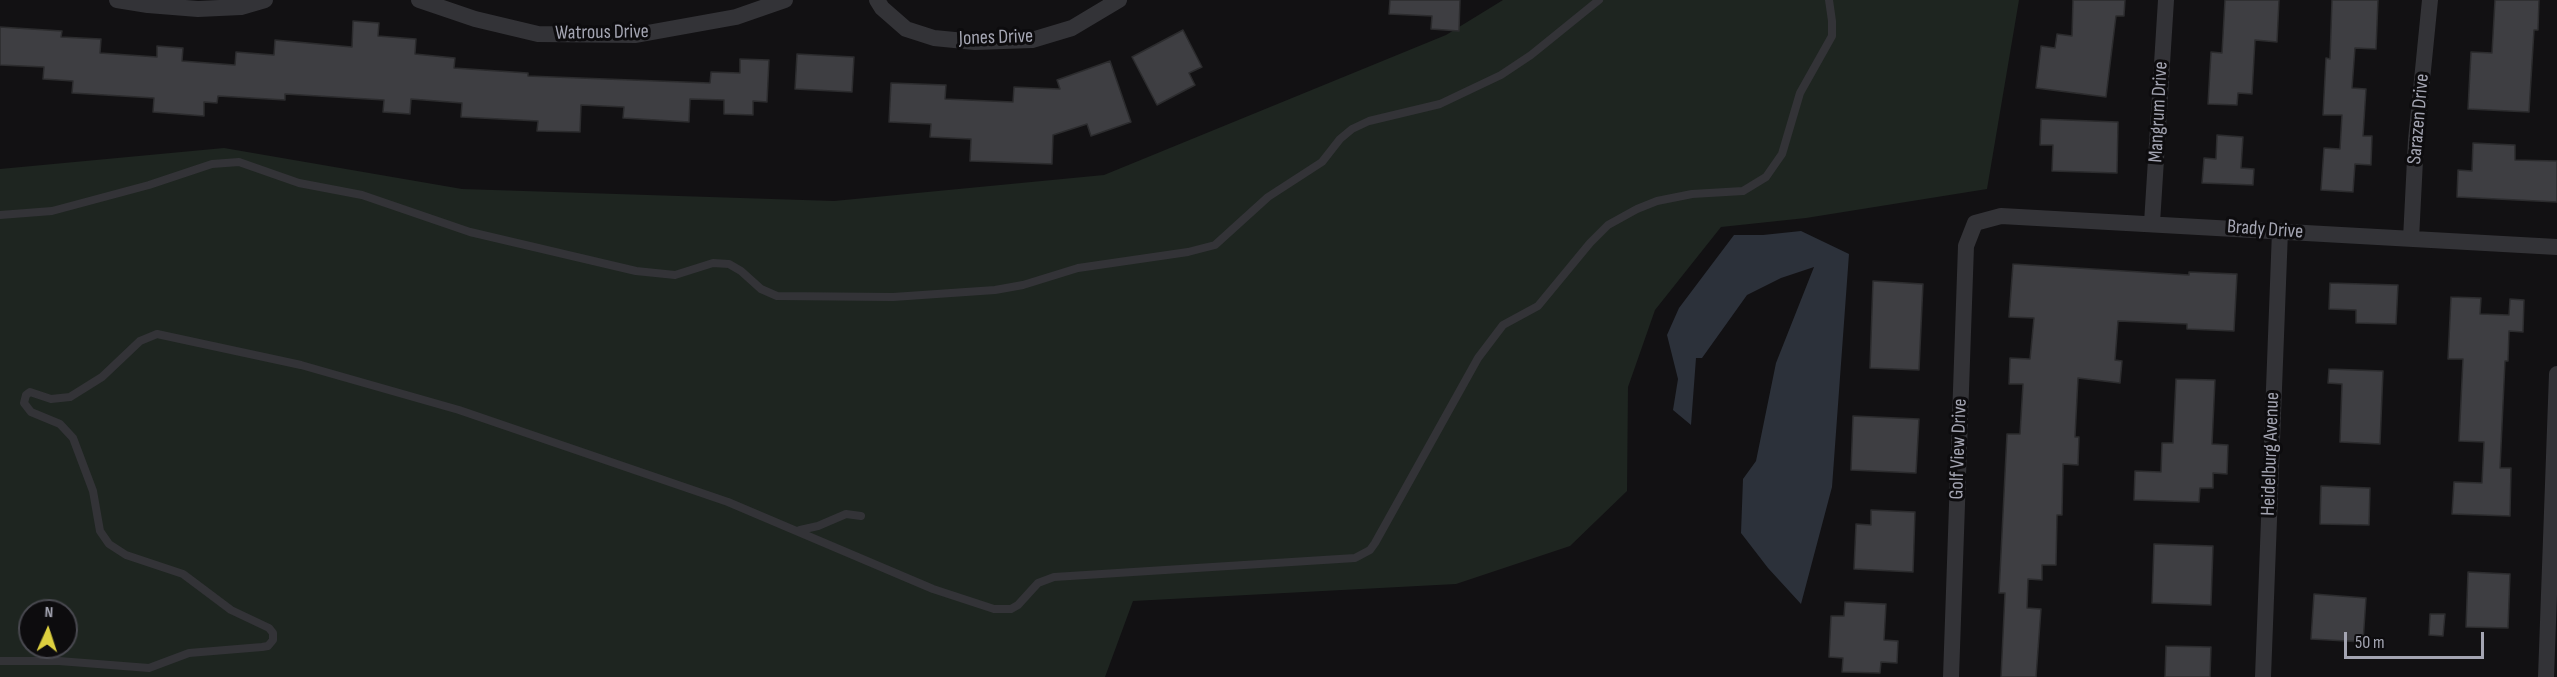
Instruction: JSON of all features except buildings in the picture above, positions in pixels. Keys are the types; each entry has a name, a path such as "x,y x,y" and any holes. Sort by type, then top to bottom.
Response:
{"street":[{"path":"117,0 148,6 198,9 241,7 265,0"},
{"name":"Watrous Drive","path":"419,0 475,19 538,34 636,35 736,17 784,0"},
{"name":"Jones Drive","path":"878,0 882,8 906,28 934,38 975,42 1032,40 1072,28 1119,0"},
{"name":"Mangrum Drive","path":"2152,223 2166,0"},
{"name":"Sarazen Drive","path":"2411,239 2416,140 2430,0"},
{"name":"Brady Drive","path":"1975,223 2001,216 2557,248"},
{"name":"Golf View Drive","path":"1951,677 1966,246 1975,223"},
{"name":"Heidelburg Avenue","path":"2263,677 2280,231"},
{"path":"2546,677 2557,374"}],"lane":[{"path":"0,215 52,211 149,185 212,164 239,162 299,183 362,195 470,232 636,271 675,275 713,263 729,264 762,289 777,296 893,297 995,290 1023,285 1078,268 1188,252 1215,245 1268,197 1322,162 1340,139 1352,129 1369,121 1440,104 1487,82 1531,55 1599,0"},
{"path":"0,661 72,662 149,668 189,653 262,647 268,646 273,640 273,633 269,627 231,610 188,577 163,566 126,555 109,544 100,531 93,491 74,438 60,424 31,412 24,403 26,395 30,392 51,399 70,397 102,377 140,341 157,334 301,364 450,407 663,478 799,531 944,593 994,609 1003,610 1018,605 1038,583 1054,577 1344,560 1364,554 1370,550 1381,534 1478,358 1503,325 1538,306 1586,247 1608,225 1657,201 1692,194 1743,191 1766,177 1782,154 1800,93 1832,36 1833,21 1828,0"},
{"path":"799,531 846,514 861,516"}],"shaded area":[{"path":"1503,0 2019,0 1987,189 1806,218 1721,227 1655,310 1628,387 1627,491 1570,546 1456,584 1133,601 1105,677 0,677 0,169 224,148 462,189 834,201 1104,175 1446,35"},
{"path":"1801,231 1849,254 1832,487 1801,604 1768,568 1741,533 1743,479 1756,461 1776,363 1814,267 1781,278 1747,295 1702,358 1696,358 1691,425 1673,410 1678,379 1667,335 1679,308 1734,235"}]}
